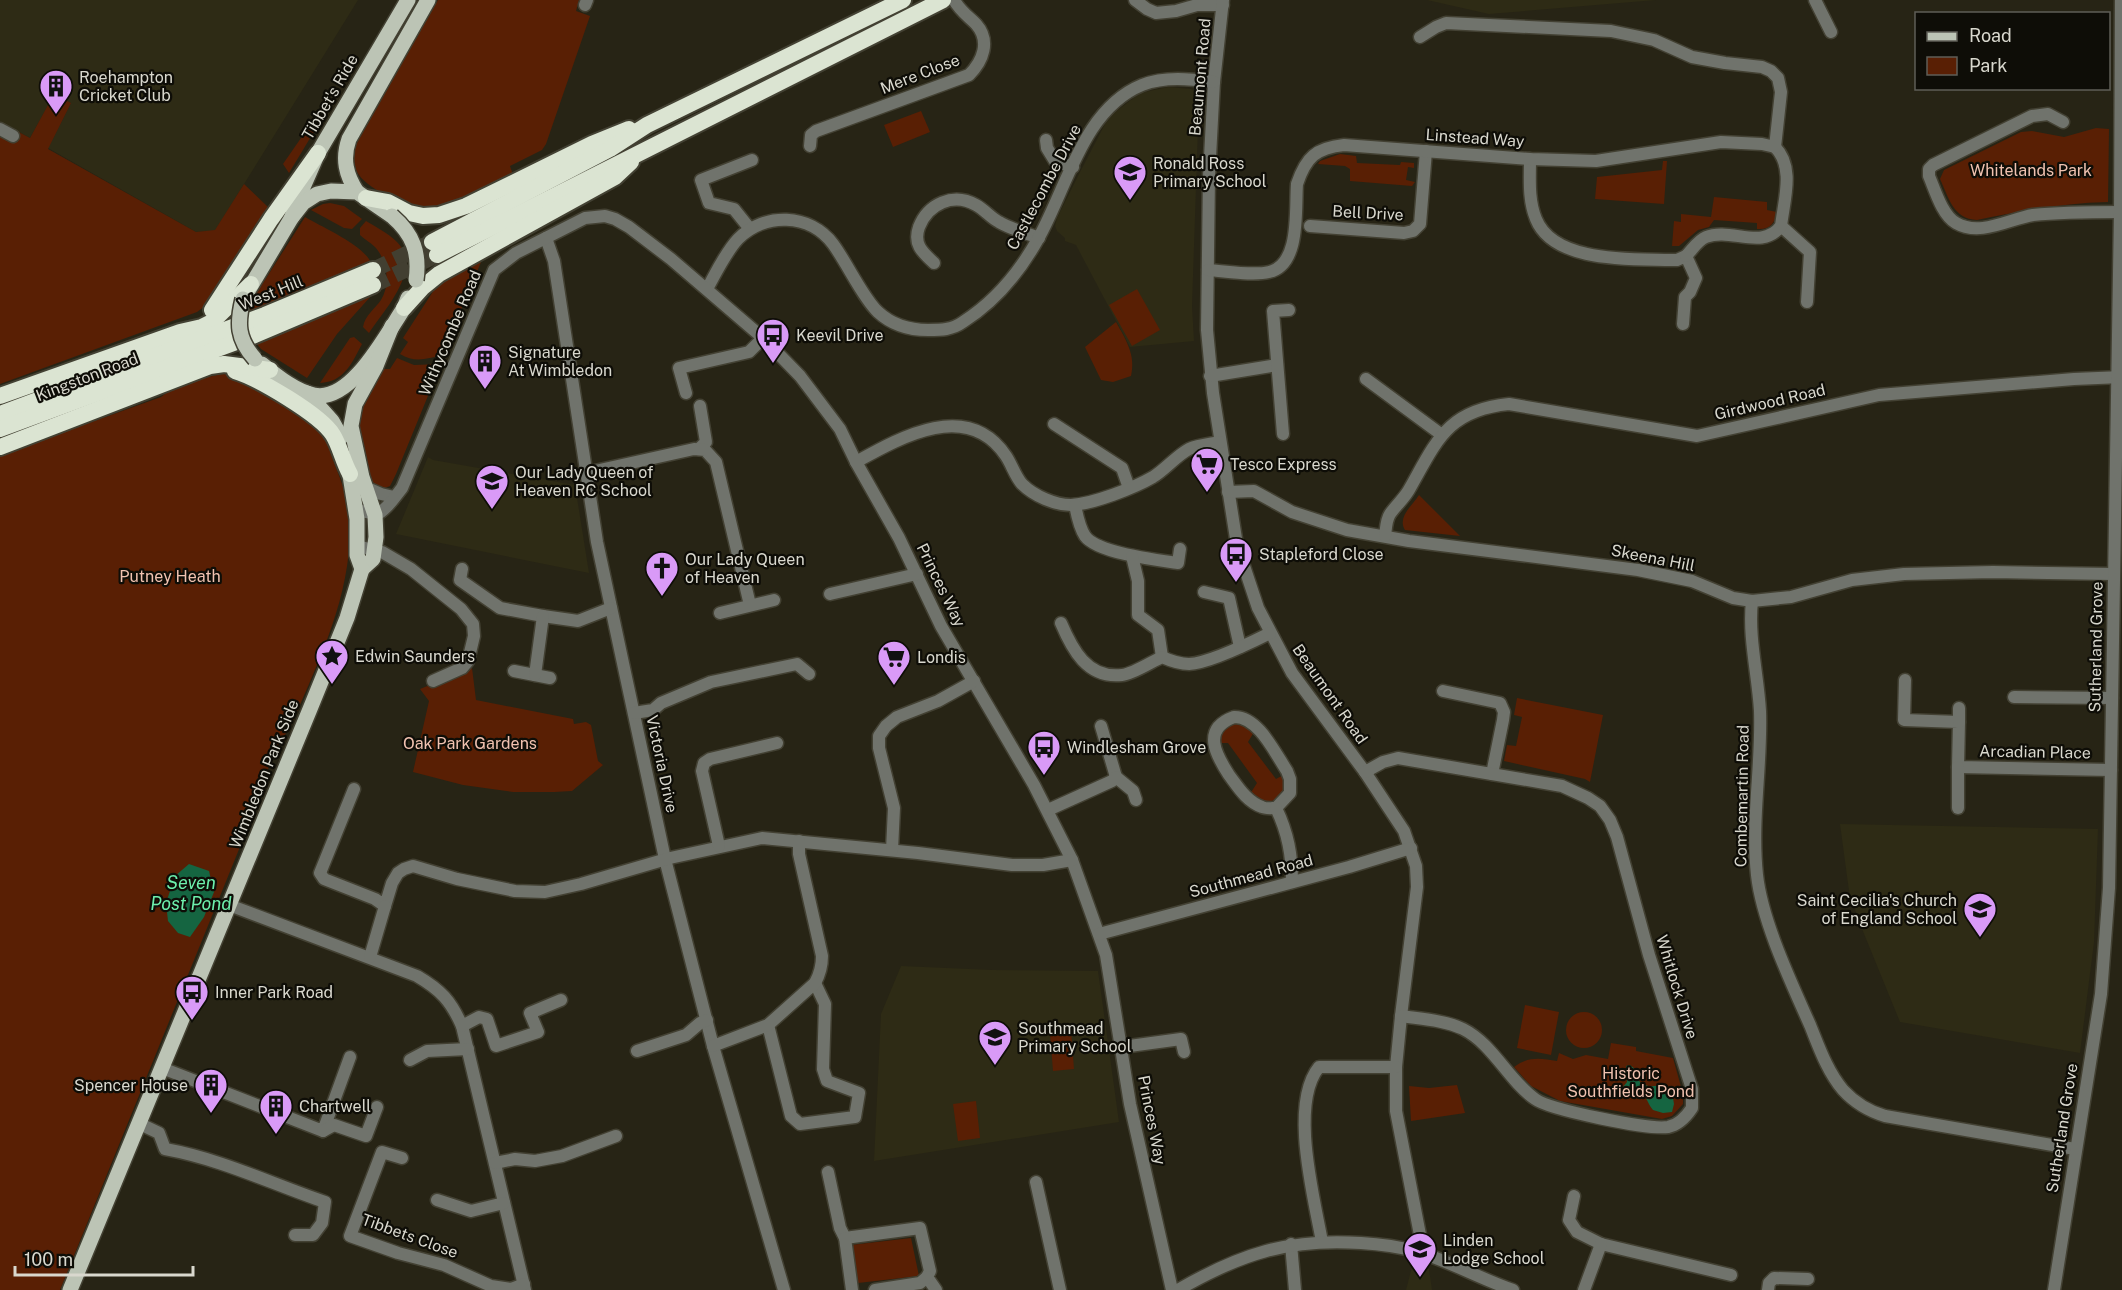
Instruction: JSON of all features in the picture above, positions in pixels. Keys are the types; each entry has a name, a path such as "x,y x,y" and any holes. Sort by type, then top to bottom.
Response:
{"highway":[{"path":"476,228 647,125 881,5 903,0"},
{"path":"435,248 640,153 943,0"},
{"path":"362,195 388,202 416,215 440,215 466,206 620,131 647,125"},
{"path":"183,346 214,308 318,153"},
{"path":"404,308 423,287 439,274 615,177 640,153"},
{"name":"West Hill","path":"183,346 255,335 373,277"},
{"path":"0,396 183,346 202,327 212,322 251,284"},
{"name":"Kingston Road","path":"0,414 183,346"},
{"name":"Kingston Road","path":"0,429 183,346"},
{"path":"0,447 161,386 191,372 224,364 270,370"},
{"path":"161,386 224,370 248,375 321,421 334,436 350,474"}],"main road":[{"name":"Tibbet's Ride","path":"292,217 318,153 408,0"},
{"path":"307,393 324,396 337,393 349,385 404,308 416,280 418,263 414,244 404,228 392,216 362,195 350,181 344,160 349,139 429,0"},
{"path":"362,195 331,191 317,194 303,203 251,284 243,299 239,317 241,338 255,358 307,393 337,428 346,448 355,510 357,555 362,569"},
{"path":"375,549 375,515 352,436 352,413 376,366 392,326"},
{"name":"Wimbledon Park Side","path":"70,1290 343,627 362,569 373,559 375,549"}],"street":[{"name":"Mere Close","path":"810,146 811,135 816,131 954,82 969,75 978,66 984,53 981,32 954,0"},
{"path":"1135,0 1156,13 1176,11 1197,5 1223,3"},
{"path":"1815,0 1830,32"},
{"name":"Sutherland Grove","path":"2054,1290 2100,994 2109,888 2113,574 2120,377 2121,0"},
{"name":"Beaumont Road","path":"1223,3 1214,82 1209,176 1207,330 1210,376 1220,442 1239,555 1248,583 1270,633 1292,673 1365,772 1404,831 1416,866 1417,887 1396,1067 1397,1119 1421,1240 1421,1253"},
{"path":"1420,37 1446,23 1611,31 1654,40 1692,57 1762,67 1771,71 1778,78 1781,92 1775,147 1782,154 1787,172 1781,226 1767,237 1751,238 1718,234 1705,237 1686,256 1677,260 1596,255 1570,249 1548,236 1535,217 1530,191 1530,159"},
{"name":"Castlecombe Drive","path":"706,289 731,248 750,229 766,221 792,220 813,226 832,242 877,312 892,323 916,330 949,329 974,315 1013,279 1039,238 1099,118 1110,105 1141,85 1162,80 1214,82"},
{"path":"2064,122 2048,114 2032,116 1933,165 1929,170 1929,176 1948,215 1955,222 1976,228 2030,216 2066,212 2120,212"},
{"path":"0,129 13,136"},
{"path":"1046,140 1047,148 1055,161 1073,167"},
{"name":"Linstead Way","path":"1208,270 1263,273 1277,269 1286,262 1293,249 1297,184 1303,168 1321,150 1344,145 1530,159 1596,160 1720,142 1762,144 1775,147"},
{"name":"Bell Drive","path":"1310,226 1404,233 1413,231 1420,224 1426,151"},
{"path":"750,229 734,209 709,203 702,180 752,160"},
{"path":"934,262 921,251 917,243 917,236 925,216 934,205 944,202 957,200 976,205 998,222 1039,238"},
{"name":"Withycombe Road","path":"375,515 391,504 402,488 455,366 489,278 499,265 585,218 605,216 615,219"},
{"name":"Princes Way","path":"615,219 629,227 763,338 819,399 840,429 856,462 900,538 941,626 1048,810 1072,860 1106,955 1136,1137 1172,1290"},
{"path":"1781,226 1810,252 1807,302"},
{"name":"Victoria Drive","path":"546,238 554,261 597,542 665,859 713,1046 784,1290"},
{"path":"1683,324 1685,297 1690,292 1696,278 1686,256"},
{"path":"1283,434 1272,311 1289,310"},
{"path":"686,393 680,368 749,352 763,338"},
{"path":"1210,376 1277,365"},
{"name":"Girdwood Road","path":"1385,536 1390,514 1408,492 1442,435 1471,412 1488,406 1509,404 1697,436 1879,395 2002,384 2120,377"},
{"path":"1366,379 1442,435"},
{"path":"699,449 706,442 700,406"},
{"path":"1054,423 1122,468 1129,488"},
{"path":"856,462 909,435 937,427 965,426 992,440 1005,455 1022,484 1041,497 1075,505 1097,500 1153,477 1191,448 1220,442"},
{"path":"586,473 699,449 705,450 716,462 750,605"},
{"path":"365,487 394,497"},
{"name":"Skeena Hill","path":"1228,492 1254,491 1283,508 1309,519 1347,530 1447,546 1638,570 1692,581 1733,598 1752,602 1783,599 1852,580 1882,576 1993,572 2113,574"},
{"path":"1075,505 1081,529 1086,537 1096,544 1132,556 1178,563 1180,549"},
{"path":"355,510 375,515"},
{"path":"357,546 375,549 394,558 461,609 473,624 474,636 468,661 462,668 433,681"},
{"path":"1132,556 1138,582 1138,615 1158,630 1162,657"},
{"path":"462,569 460,580 500,608 578,621 611,608"},
{"path":"830,594 916,574"},
{"path":"1204,592 1229,598 1240,647"},
{"path":"720,613 774,600"},
{"name":"Combemartin Road","path":"1752,602 1751,621 1760,713 1755,815 1759,887 1768,920 1799,1002 1834,1077 1850,1098 1870,1112 2075,1149"},
{"path":"535,675 543,616"},
{"path":"1061,623 1072,649 1085,663 1094,669 1123,675 1162,657 1176,663 1192,664 1240,647 1270,633"},
{"path":"634,713 653,710 661,703 711,682 797,664 809,674"},
{"path":"514,672 550,678"},
{"path":"1905,680 1904,720 1959,722"},
{"path":"892,850 894,808 879,748 879,736 897,717 938,702 974,681"},
{"path":"1443,692 1500,703 1504,712 1492,774"},
{"path":"2014,697 2112,698"},
{"name":"Arcadian Place","path":"1958,808 1959,708"},
{"path":"1239,717 1250,720 1287,771 1290,779 1290,793 1276,808 1263,808 1248,800 1219,759 1214,749 1214,738 1221,724 1227,720 1239,717"},
{"path":"1101,726 1116,777 1133,790 1136,800"},
{"path":"719,846 702,771 704,763 710,759 777,743"},
{"name":"Whitlock Drive","path":"1365,772 1383,762 1398,758 1562,786 1600,806 1610,820 1617,837 1659,990 1692,1089 1692,1108 1681,1121 1669,1127 1660,1127 1542,1104 1523,1089 1474,1035 1442,1022 1401,1016"},
{"name":"Arcadian Place","path":"1958,767 2110,770"},
{"path":"1048,810 1112,781 1116,777"},
{"path":"354,789 320,873 324,879 375,899 385,906"},
{"path":"1276,808 1288,837 1292,882"},
{"path":"370,957 392,883 398,873 413,867 456,879 515,891 546,892 665,859 762,838 892,850 1012,865 1043,865 1072,860"},
{"path":"713,1046 768,1025 815,983 822,967 822,956 799,854 799,841"},
{"name":"Southmead Road","path":"1099,934 1411,848"},
{"path":"229,905 417,976 435,986 449,1001 462,1026 525,1287"},
{"path":"768,1025 791,1116 800,1124 855,1117 859,1093 840,1088 827,1081 822,1069 825,1004 815,983"},
{"path":"462,1026 479,1017 486,1019 496,1046 538,1032 530,1013 561,1000"},
{"path":"637,1051 686,1035 707,1020"},
{"path":"1122,1047 1181,1039 1184,1052"},
{"path":"410,1060 427,1051 468,1049"},
{"path":"323,1131 350,1057"},
{"path":"1322,1242 1305,1136 1305,1104 1313,1075 1319,1067 1396,1067"},
{"path":"162,1068 323,1131 334,1125 366,1136 377,1107"},
{"path":"138,1123 159,1133 165,1149 253,1174 289,1190 325,1202 322,1223 313,1235 296,1235"},
{"path":"495,1163 515,1159 535,1161 562,1156 616,1136"},
{"name":"Tibbets Close","path":"402,1158 382,1152 350,1236 398,1253 444,1265 491,1286 525,1287"},
{"path":"828,1172 840,1228 845,1238 852,1290"},
{"path":"1036,1182 1060,1290"},
{"path":"1574,1196 1569,1220 1577,1232 1601,1244 1731,1275"},
{"path":"436,1200 471,1211 504,1203"},
{"path":"845,1238 920,1228 930,1271 927,1277 920,1283 875,1290"},
{"path":"1178,1290 1226,1265 1258,1252 1291,1244 1322,1242 1395,1246 1421,1253 1513,1290"},
{"path":"1291,1244 1295,1290"},
{"path":"1584,1290 1601,1244"},
{"path":"927,1277 936,1290"},
{"path":"1768,1290 1769,1283 1774,1278 1808,1279"}],"shaded area":[{"path":"0,0 358,0 215,231 196,232 48,148 71,103 54,95 30,138 0,122"},
{"path":"1427,0 1656,0 1489,14"},
{"name":"Ronald Ross Primary School","path":"1168,87 1191,89 1198,93 1199,98 1192,306 1194,341 1130,347 1076,245 1065,241 1055,226 1105,124 1114,113 1140,93"},
{"name":"Our Lady Queen of Heaven RC School","path":"428,457 433,460 575,485 589,573 396,534"},
{"name":"Saint Cecilia's Church of England School","path":"1840,824 2098,829 2094,942 2080,1053 1900,1022 1849,891"},
{"name":"Southmead Primary School","path":"901,966 1098,971 1119,1122 874,1161 881,1014"},
{"name":"Linden Lodge School","path":"1413,1263 1429,1269 1432,1290 1406,1290"}],"green space":[{"path":"438,0 579,0 576,11 590,16 542,150 510,166 513,175 466,199 429,212 407,206 373,188 356,169 354,148"},
{"path":"54,94 71,103 48,149 196,232 215,230 244,184 269,208 205,306 197,312 0,384 0,122 30,138"},
{"path":"921,111 930,132 893,147 884,125"},
{"path":"310,125 318,125 289,173 283,164"},
{"name":"Whitelands Park","path":"2096,128 2109,129 2108,202 2058,206 1977,220 1969,219 1957,212 1940,179 1944,170 2021,132 2032,131 2064,137"},
{"path":"1340,154 1356,156 1357,163 1400,165 1401,162 1414,163 1414,168 1408,167 1406,180 1415,182 1412,186 1350,181 1350,169 1345,166 1318,164 1320,161"},
{"path":"1663,161 1667,161 1664,204 1595,199 1597,177 1662,170"},
{"path":"1714,197 1767,202 1767,210 1777,212 1776,216 1771,225 1761,229 1757,229 1757,223 1714,220 1709,227 1698,230 1679,246 1672,246 1674,221 1681,222 1681,214 1711,217"},
{"path":"330,203 344,206 362,219 352,229 344,228 311,210"},
{"path":"305,217 361,250 371,263 248,313 256,294"},
{"path":"366,221 397,242 404,253 406,264 399,289 369,333 363,327 364,323 381,300 387,280 385,265 379,252 360,235 360,228"},
{"path":"484,255 442,355 415,359 400,354 408,342 403,338 441,279"},
{"path":"1137,289 1160,330 1132,346 1109,305"},
{"path":"371,296 337,334 307,378 261,349 256,343"},
{"path":"1116,322 1129,348 1132,368 1131,376 1113,382 1101,380 1085,347"},
{"path":"354,337 362,344 351,364 335,379 320,383 350,338"},
{"path":"397,358 414,365 441,364 396,474 390,486 385,488 372,483 365,465 357,433 357,412 367,390 384,369 390,369"},
{"name":"Putney Heath","path":"223,374 235,375 324,427 349,511 349,550 340,600 314,673 293,721 272,758 259,800 60,1290 0,1290 0,455 161,397 183,384"},
{"path":"1419,495 1460,536 1405,530 1404,516"},
{"name":"Oak Park Gardens","path":"472,668 476,700 573,719 574,724 586,722 591,725 598,761 603,765 572,791 554,792 513,792 463,785 413,772 429,701 420,689"},
{"path":"1517,698 1603,715 1590,782 1504,761 1507,745 1516,746 1522,717 1514,715"},
{"path":"1242,722 1254,732 1248,742 1276,779 1285,774 1286,791 1278,799 1265,803 1250,794 1257,783 1228,743 1217,743 1218,735 1228,724"},
{"path":"1525,1005 1559,1012 1551,1055 1517,1048"},
{"path":"1584,1012 1596,1018 1602,1030 1596,1042 1584,1048 1572,1042 1566,1030 1572,1018"},
{"path":"1071,1031 1074,1069 1053,1071 1050,1033"},
{"name":"Historic Southfields Pond","path":"1611,1043 1636,1047 1636,1051 1673,1058 1683,1094 1683,1104 1672,1116 1662,1119 1560,1101 1531,1086 1514,1067 1530,1059 1557,1061 1559,1053 1573,1059 1586,1055 1608,1059"},
{"path":"1457,1085 1465,1113 1411,1121 1409,1086 1429,1088"},
{"path":"976,1101 980,1138 958,1141 953,1104"},
{"path":"911,1238 919,1276 858,1283 851,1245"}],"water":[{"name":"Seven Post Pond","path":"189,864 209,871 214,892 204,917 190,937 178,933 168,921 166,903 175,876"},
{"path":"1630,1065 1636,1070 1638,1080 1644,1085 1662,1085 1672,1092 1674,1104 1672,1112 1663,1113 1653,1110 1642,1092 1631,1085 1626,1089 1607,1092 1623,1087 1627,1082 1626,1066"}],"tunnel":[{"path":"373,270 432,242"},
{"path":"373,285 437,255"}],"place":[{"name":"Roehampton Cricket Club","path":"56,115"},
{"name":"Ronald Ross Primary School","path":"1130,201"},
{"name":"Keevil Drive","path":"773,364"},
{"name":"Signature At Wimbledon","path":"485,390"},
{"name":"Tesco Express","path":"1207,493"},
{"name":"Our Lady Queen of Heaven RC School","path":"492,510"},
{"name":"Stapleford Close","path":"1236,583"},
{"name":"Our Lady Queen of Heaven","path":"662,597"},
{"name":"Edwin Saunders","path":"332,685"},
{"name":"Londis","path":"894,686"},
{"name":"Windlesham Grove","path":"1044,776"},
{"name":"Saint Cecilia's Church of England School","path":"1980,938"},
{"name":"Inner Park Road","path":"192,1021"},
{"name":"Southmead Primary School","path":"995,1066"},
{"name":"Spencer House","path":"211,1114"},
{"name":"Chartwell","path":"276,1135"},
{"name":"Linden Lodge School","path":"1420,1278"}]}
